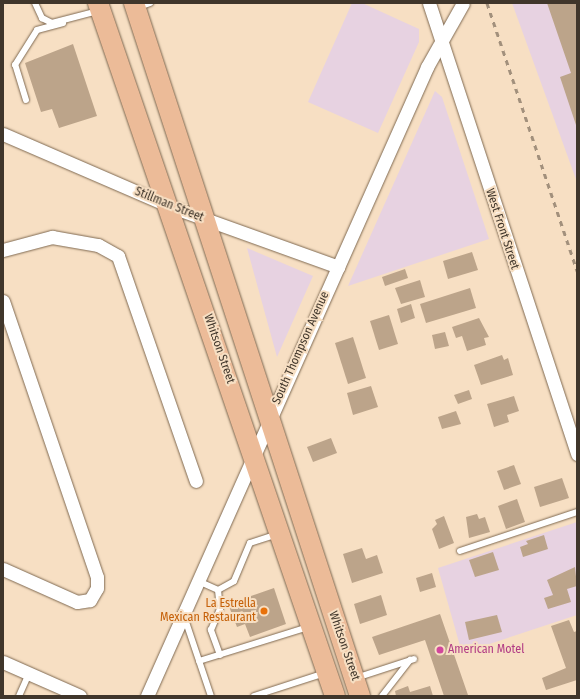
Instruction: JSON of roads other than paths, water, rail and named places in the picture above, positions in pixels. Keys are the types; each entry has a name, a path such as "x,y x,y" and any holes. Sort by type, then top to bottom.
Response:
{"main road":[{"name":"Whitson Street","path":"138,4 269,420 358,687"},
{"name":"Whitson Street","path":"99,6 254,452 277,534 335,696"}],"street":[{"name":"West Front Street","path":"429,3 439,40 577,454"},
{"name":"South Thompson Avenue","path":"147,696 254,452 439,40 463,3"},
{"name":"Stillman Street","path":"3,134 169,206 338,267"},
{"path":"3,250 52,237 98,245 118,256 196,481"},
{"path":"3,301 97,577 97,588 90,600 77,602 3,570"},
{"path":"3,662 80,696"}],"lane":[{"path":"35,3 46,21 62,23"},
{"path":"26,100 15,65 37,30 62,23 99,6"},
{"path":"460,551 577,512"},
{"path":"218,590 234,581 250,543 277,534"},
{"path":"197,581 218,590"},
{"path":"218,590 220,609 211,630 220,655"},
{"path":"183,614 211,696"},
{"path":"199,662 311,626"},
{"path":"358,687 412,659 382,696"},
{"path":"254,696 327,672"},
{"path":"19,696 29,674"}],"railway":[{"path":"487,3 577,271"}],"place":[{"name":"La Estrella Mexican Restaurant","path":"264,611"},
{"name":"American Motel","path":"440,650"}]}
